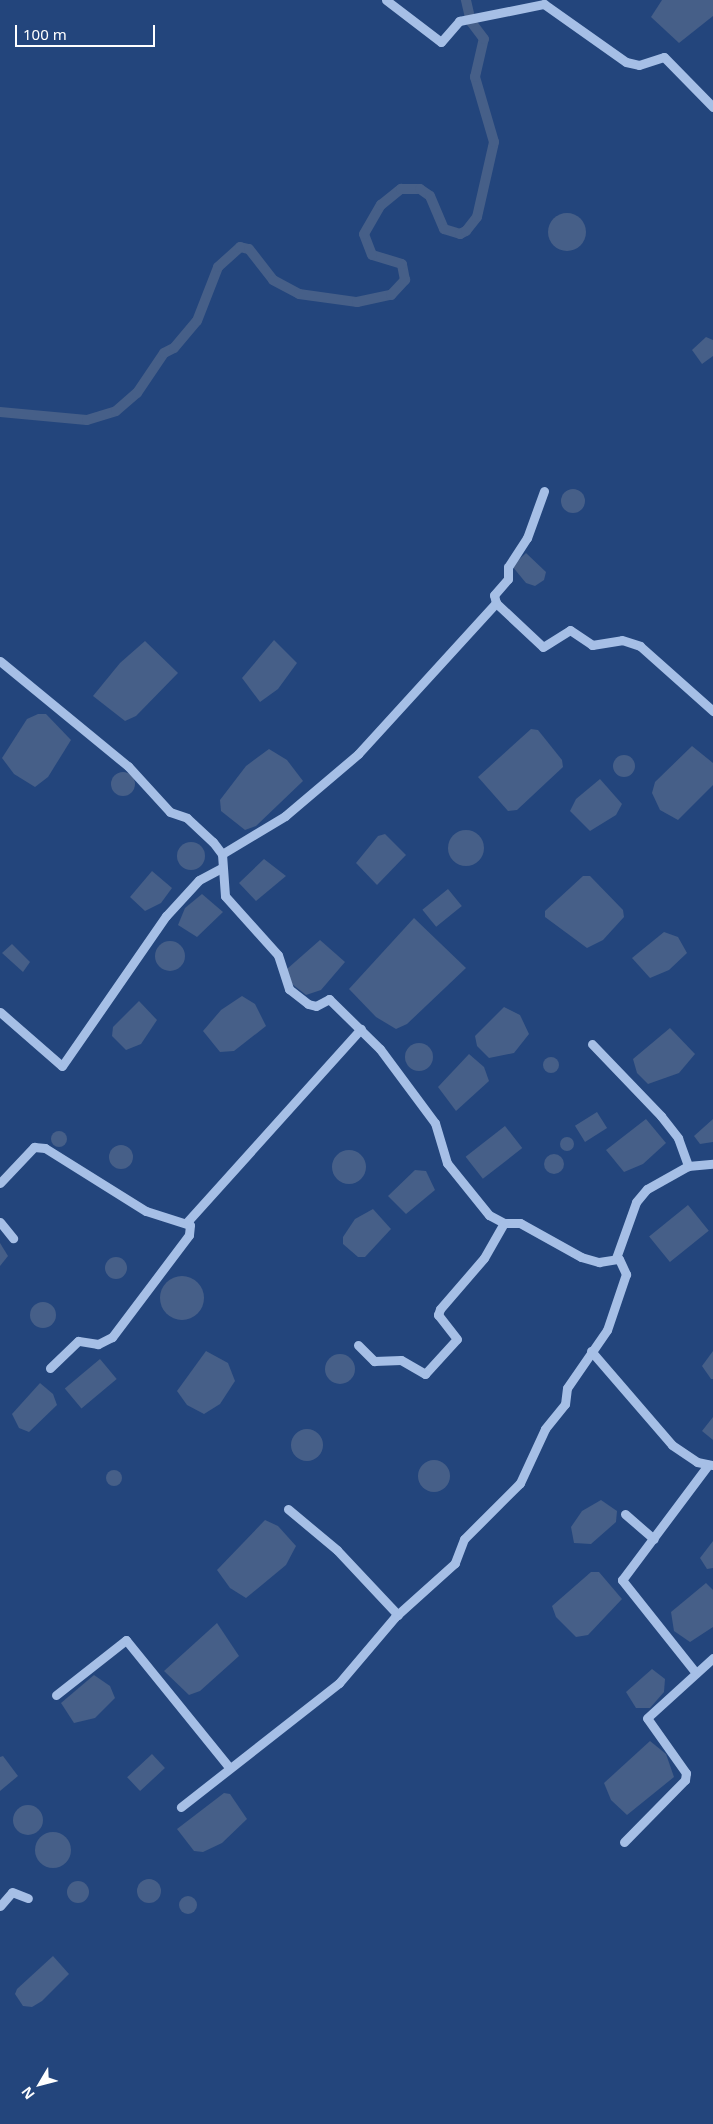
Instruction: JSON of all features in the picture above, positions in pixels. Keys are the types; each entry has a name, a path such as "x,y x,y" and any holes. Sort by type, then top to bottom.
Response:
{"street":[{"path":"386,0 441,42 462,20 544,4 626,62 639,64 664,57 713,107"},
{"path":"544,491 527,538 508,567 508,579 494,595 496,603 542,647 570,630 592,645 622,640 640,646 713,711"},
{"path":"222,854 285,816 358,754 496,603"},
{"path":"0,661 128,766 170,812 199,827 222,854 225,896 278,955 289,990 308,1004 316,1006 330,999 361,1029 429,1112 438,1129 441,1150 458,1179 489,1215 504,1224 520,1223 581,1257 598,1262 616,1258"},
{"path":"0,1012 62,1066 154,929 199,880 222,868"},
{"path":"187,1222 361,1029"},
{"path":"592,1044 661,1116 678,1138 688,1166"},
{"path":"0,1183 34,1147 45,1148 146,1211 187,1222"},
{"path":"616,1258 636,1202 666,1176 688,1166 713,1164"},
{"path":"0,1222 13,1238"},
{"path":"50,1368 78,1341 98,1344 112,1337 189,1235 187,1222"},
{"path":"358,1345 374,1361 401,1360 424,1374 457,1339 438,1315 440,1309 484,1258 504,1224"},
{"path":"181,1808 229,1767 339,1682 398,1616 455,1563 464,1539 520,1483 545,1429 565,1404 567,1388 607,1330 626,1284 623,1265 616,1258"},
{"path":"592,1351 672,1445 711,1465 622,1580 696,1672"},
{"path":"288,1509 337,1550 398,1616"},
{"path":"625,1514 654,1539"},
{"path":"56,1695 126,1640 229,1767"},
{"path":"624,1842 685,1780 686,1773 648,1718 713,1658"},
{"path":"0,1906 12,1892 28,1898"}],"water":[{"path":"662,0 713,0 713,16 679,43 651,17"},
{"path":"567,213 574,214 580,219 585,225 585,239 580,245 574,250 567,251 560,250 554,245 549,239 548,232 549,225 554,219 560,214"},
{"path":"706,337 713,340 713,356 702,364 692,350"},
{"path":"573,489 581,493 585,501 581,509 573,513 565,509 561,501 565,493"},
{"path":"526,553 546,572 544,580 535,586 526,583 512,566"},
{"path":"274,640 297,663 278,689 260,702 242,678"},
{"path":"145,641 178,673 136,716 125,721 93,696 120,663"},
{"path":"38,714 46,714 71,740 48,777 35,787 14,774 2,758 27,719"},
{"path":"531,729 538,730 562,760 563,767 517,810 508,811 478,777"},
{"path":"692,746 713,763 713,785 678,820 660,810 652,793 655,782"},
{"path":"269,749 287,760 303,781 256,826 245,830 221,811 220,800 246,766"},
{"path":"624,755 632,758 635,766 632,774 624,777 616,774 613,766 616,758"},
{"path":"123,772 132,775 135,784 132,793 123,796 114,793 111,784 114,775"},
{"path":"600,779 622,804 616,815 590,831 570,811 576,799"},
{"path":"466,830 478,836 484,848 478,860 466,866 454,860 448,848 454,836"},
{"path":"385,834 406,855 377,885 356,863 378,836"},
{"path":"191,842 201,846 205,856 201,866 191,870 181,866 177,856 181,846"},
{"path":"264,859 286,876 256,901 239,883"},
{"path":"152,871 172,888 161,903 145,911 130,897"},
{"path":"583,876 590,876 623,910 624,917 603,940 587,948 545,917 545,911"},
{"path":"448,889 462,906 436,927 422,910"},
{"path":"202,894 223,912 197,937 178,925 185,908"},
{"path":"414,918 466,968 407,1024 396,1029 376,1017 349,989"},
{"path":"664,932 678,937 687,953 669,970 650,978 632,958"},
{"path":"320,940 345,962 321,990 306,995 292,984 287,969"},
{"path":"170,941 181,945 185,956 181,967 170,971 159,967 155,956 159,945"},
{"path":"12,944 30,962 23,972 2,953"},
{"path":"242,996 255,1004 266,1026 234,1051 220,1052 203,1031 221,1010"},
{"path":"139,1001 157,1020 141,1044 126,1050 112,1036 113,1027"},
{"path":"504,1007 520,1015 529,1034 514,1053 489,1058 477,1046 475,1036"},
{"path":"670,1028 695,1054 679,1073 648,1084 637,1073 633,1059"},
{"path":"419,1043 429,1047 433,1057 429,1067 419,1071 409,1067 405,1057 409,1047"},
{"path":"469,1054 484,1067 489,1081 456,1111 438,1087"},
{"path":"548,1057 554,1057 559,1062 557,1071 548,1073 543,1068 543,1062"},
{"path":"597,1112 607,1128 585,1142 575,1126"},
{"path":"646,1119 666,1143 643,1164 624,1172 606,1150"},
{"path":"713,1119 713,1142 700,1144 694,1136"},
{"path":"505,1126 522,1148 483,1179 466,1157"},
{"path":"59,1131 67,1139 59,1147 51,1139"},
{"path":"564,1137 570,1137 574,1144 570,1151 564,1151 560,1147 560,1141"},
{"path":"121,1145 130,1148 133,1157 130,1166 121,1169 112,1166 109,1157 112,1148"},
{"path":"349,1150 356,1151 361,1155 365,1160 365,1174 361,1179 356,1183 349,1184 342,1183 337,1179 333,1174 332,1167 333,1160 337,1155 342,1151"},
{"path":"554,1154 561,1157 564,1164 561,1171 554,1174 547,1171 544,1164 547,1157"},
{"path":"415,1170 426,1171 435,1190 406,1214 388,1196"},
{"path":"688,1205 709,1231 670,1262 649,1236"},
{"path":"373,1209 391,1229 365,1257 358,1257 343,1244 343,1237 355,1219"},
{"path":"0,1243 8,1256 0,1266"},
{"path":"116,1257 124,1260 127,1268 124,1276 116,1279 108,1276 105,1268 108,1260"},
{"path":"186,1276 198,1282 203,1289 203,1307 198,1314 191,1319 178,1320 170,1317 163,1310 160,1294 163,1286 170,1279"},
{"path":"43,1302 52,1306 56,1315 52,1324 43,1328 34,1324 30,1315 34,1306"},
{"path":"206,1351 228,1363 235,1381 220,1404 204,1414 187,1405 177,1391"},
{"path":"713,1351 713,1379 711,1379 702,1366"},
{"path":"340,1354 351,1358 355,1369 351,1380 340,1384 329,1380 325,1369 329,1358"},
{"path":"100,1359 117,1379 81,1408 65,1389"},
{"path":"40,1383 53,1394 57,1405 29,1432 19,1428 12,1414"},
{"path":"713,1417 713,1440 702,1431"},
{"path":"307,1429 319,1433 323,1445 319,1457 307,1461 295,1457 291,1445 295,1433"},
{"path":"434,1460 440,1461 445,1465 449,1470 449,1482 445,1487 440,1491 434,1492 428,1491 423,1487 419,1482 418,1476 419,1470 423,1465 428,1461"},
{"path":"114,1470 120,1472 122,1478 120,1484 114,1486 108,1484 106,1478 108,1472"},
{"path":"601,1500 617,1511 616,1522 591,1544 574,1543 571,1527 582,1511"},
{"path":"265,1520 278,1526 296,1546 286,1565 246,1598 230,1588 217,1570"},
{"path":"713,1541 713,1568 707,1569 700,1558"},
{"path":"591,1572 599,1572 622,1599 588,1635 576,1637 556,1617 552,1606"},
{"path":"706,1583 713,1590 713,1627 690,1642 674,1631 671,1612"},
{"path":"217,1623 239,1656 200,1691 189,1695 164,1671"},
{"path":"652,1669 665,1679 664,1692 650,1708 636,1708 626,1692"},
{"path":"94,1675 110,1686 115,1698 95,1718 74,1723 61,1703"},
{"path":"650,1741 666,1754 674,1777 627,1815 611,1800 604,1783"},
{"path":"152,1754 165,1768 140,1791 127,1777"},
{"path":"3,1756 18,1776 0,1791 0,1757"},
{"path":"224,1793 230,1794 247,1819 222,1843 203,1852 194,1851 177,1829"},
{"path":"28,1805 39,1809 43,1820 39,1831 28,1835 17,1831 13,1820 17,1809"},
{"path":"53,1832 66,1837 71,1850 66,1863 53,1868 40,1863 35,1850 40,1837"},
{"path":"149,1879 158,1882 161,1891 158,1900 149,1903 140,1900 137,1891 140,1882"},
{"path":"78,1881 86,1884 89,1892 86,1900 78,1903 70,1900 67,1892 70,1884"},
{"path":"188,1896 194,1899 197,1905 194,1911 188,1914 182,1911 179,1905 182,1899"},
{"path":"53,1956 69,1974 42,2001 32,2007 23,2006 15,1994 17,1989"}],"waterway":[{"path":"0,412 87,420 116,411 137,393 164,353 174,348 197,321 218,267 240,247 249,249 273,280 299,294 357,302 391,295 405,280 402,264 372,255 364,234 381,205 401,189 420,189 430,196 444,229 460,234 466,231 477,217 494,142 475,77 484,39 471,22 466,0"}]}
